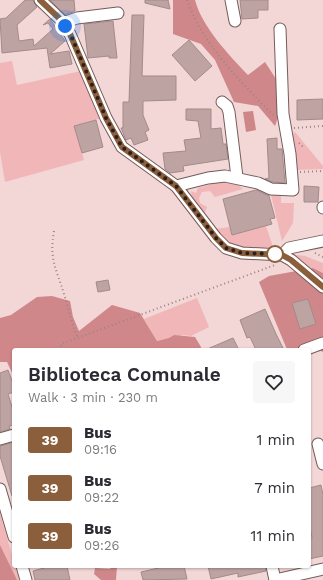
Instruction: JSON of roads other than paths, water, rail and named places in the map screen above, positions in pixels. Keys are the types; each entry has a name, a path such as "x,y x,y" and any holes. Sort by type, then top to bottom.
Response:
{"street":[{"path":"40,0 63,23 72,38 103,111 120,144 128,152 176,186 216,238 226,248 242,253 286,258 323,287"},
{"path":"231,0 235,21"},
{"path":"63,23 77,18 118,13"},
{"path":"176,186 214,177 237,177 271,189 294,190 283,114 280,29"},
{"path":"222,102 227,106 230,112 237,177"},
{"path":"286,258 289,248 323,241"},
{"path":"309,348 323,343"},
{"path":"0,439 12,436"},
{"path":"318,444 323,464"},
{"path":"0,489 12,530"},
{"path":"23,568 26,580"},
{"path":"272,568 275,580 308,569 322,573"}]}
